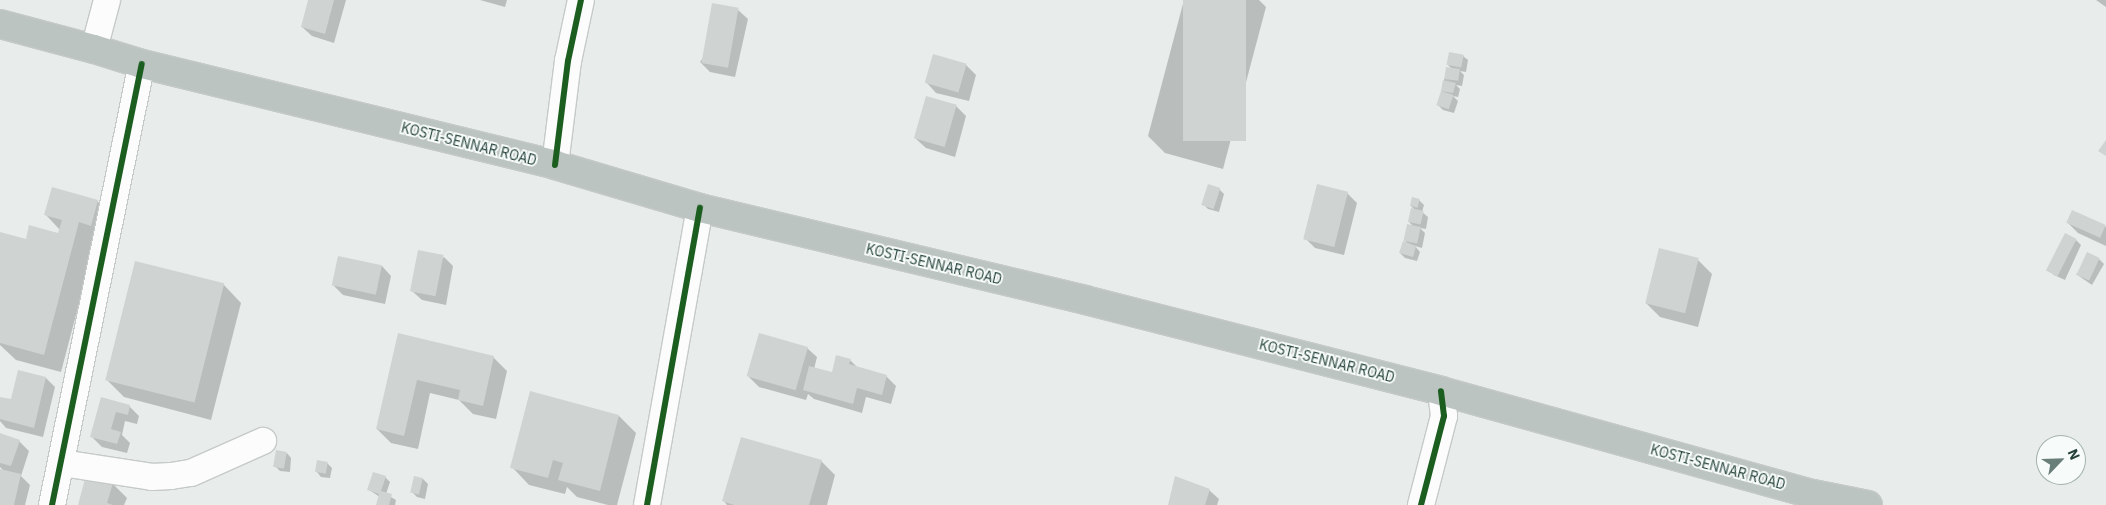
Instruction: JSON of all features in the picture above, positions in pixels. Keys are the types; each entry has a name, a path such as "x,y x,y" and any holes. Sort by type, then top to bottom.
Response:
{"highway":[{"name":"KOSTI-SENNAR ROAD","path":"0,24 142,64 555,165 700,208 1075,297 1441,390 1813,494 1868,505"}],"street":[{"path":"94,49 107,0"},
{"path":"555,165 568,60 581,0"},
{"path":"52,505 62,464 142,64"},
{"path":"647,505 700,208"},
{"path":"1421,505 1444,416 1441,390"},
{"path":"62,464 152,476 171,476 191,473 263,441"}],"building":[{"path":"308,0 334,0 325,34 301,27"},
{"path":"1183,0 1246,0 1246,141 1183,141"},
{"path":"712,3 739,8 728,68 701,63"},
{"path":"1449,52 1464,55 1461,68 1447,65"},
{"path":"933,54 967,64 958,92 925,83"},
{"path":"1446,67 1460,69 1458,81 1444,79"},
{"path":"1443,80 1456,83 1453,93 1441,91"},
{"path":"1441,91 1453,95 1449,109 1436,105"},
{"path":"926,96 957,105 945,147 914,138"},
{"path":"2106,140 2106,156 2098,151"},
{"path":"1208,184 1220,188 1214,209 1201,205"},
{"path":"1317,184 1348,192 1334,247 1303,239"},
{"path":"52,187 98,200 91,226 79,222 44,355 0,343 0,232 26,239 29,225 58,233 62,220 44,215"},
{"path":"1412,197 1420,199 1418,208 1410,206"},
{"path":"1411,208 1424,211 1421,225 1408,222"},
{"path":"2072,210 2106,225 2100,238 2066,223"},
{"path":"1407,224 1421,227 1417,244 1403,241"},
{"path":"2065,233 2077,239 2058,276 2046,270"},
{"path":"1403,241 1416,246 1413,257 1399,253"},
{"path":"1659,248 1699,258 1685,313 1645,303"},
{"path":"418,250 444,255 436,296 410,291"},
{"path":"2087,252 2100,258 2089,281 2076,275"},
{"path":"338,256 382,265 376,295 332,285"},
{"path":"135,261 224,283 195,403 105,380"},
{"path":"398,333 494,356 483,406 458,400 460,390 417,380 404,436 376,429"},
{"path":"759,333 808,347 796,390 747,376"},
{"path":"836,355 851,359 849,364 887,375 882,395 857,388 853,404 803,390 809,366 832,372"},
{"path":"18,370 46,377 34,428 0,419 0,397 11,399"},
{"path":"530,391 619,415 600,491 558,480 563,463 553,460 548,478 510,468"},
{"path":"101,397 130,405 128,415 116,412 111,429 121,432 117,444 90,437"},
{"path":"0,433 20,440 11,466 0,463"},
{"path":"741,437 822,460 809,505 734,505 722,501"},
{"path":"276,450 287,452 284,469 273,467"},
{"path":"317,460 328,462 326,474 315,472"},
{"path":"0,469 21,474 14,505 0,505"},
{"path":"373,472 386,476 381,491 392,494 389,505 376,505 379,494 367,490"},
{"path":"86,475 113,483 107,503 113,505 78,505"},
{"path":"414,476 423,478 419,495 410,493"},
{"path":"1175,476 1210,489 1205,505 1168,505"}],"cycle path":[{"path":"555,165 568,61 581,0"},
{"path":"52,505 142,64"},
{"path":"647,505 700,208"},
{"path":"1421,505 1444,416 1441,391"}]}
